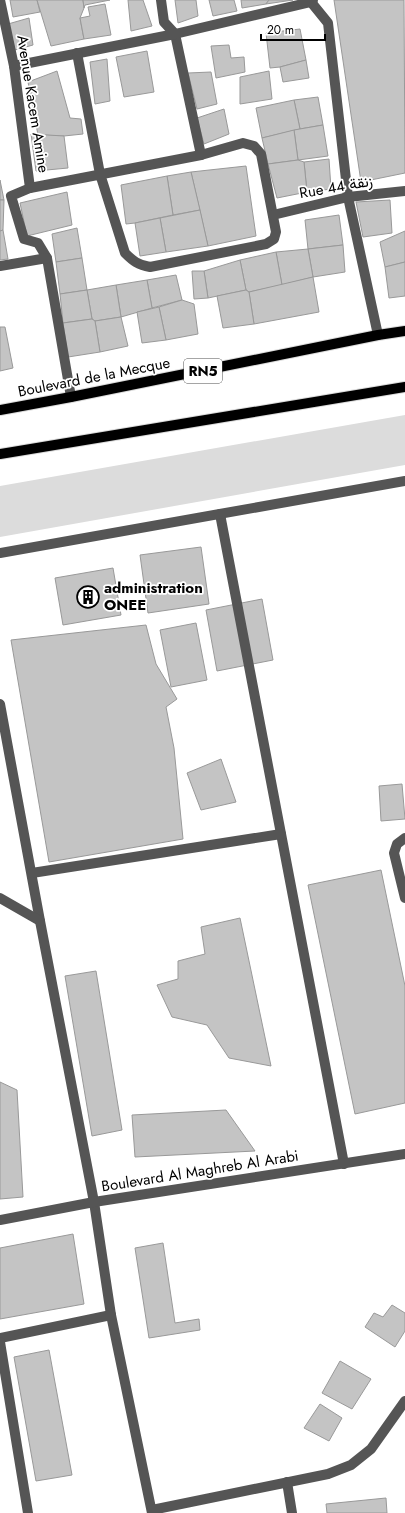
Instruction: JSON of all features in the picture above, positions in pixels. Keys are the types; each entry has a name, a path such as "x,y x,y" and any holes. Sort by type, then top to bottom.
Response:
{"main road":[{"name":"Boulevard de la Mecque","path":"0,410 378,335 405,331"},
{"path":"0,454 405,387"}],"street":[{"name":"Avenue Kacem Amine","path":"0,0 5,45 14,66 30,188 11,196 24,239 38,242 47,258 71,397"},
{"path":"161,0 164,22 175,34 201,155"},
{"path":"14,66 175,34 312,1 328,23 348,197 378,335"},
{"path":"30,188 100,174 201,155 243,143 254,146 261,154 276,232 274,239 266,244 150,268 139,266 125,253 100,174 77,53"},
{"name":"Rue 44 زنقة","path":"273,215 348,197 405,191"},
{"path":"0,266 47,258"},
{"path":"0,553 405,481"},
{"path":"220,514 344,1164"},
{"path":"0,704 94,1202 111,1315 152,1512 328,1474 351,1465 371,1449 405,1401"},
{"path":"32,873 281,834"},
{"path":"405,838 397,844 394,853 405,898"},
{"path":"0,898 40,921"},
{"name":"Boulevard Al Maghreb Al Arabi","path":"0,1220 94,1202 405,1154"},
{"path":"0,1338 111,1315"},
{"path":"0,1342 28,1513"},
{"path":"287,1482 292,1513"}],"shaded area":[{"path":"405,415 405,465 0,537 0,486"}],"building":[{"path":"10,0 37,0 40,12 13,17"},
{"path":"37,0 83,0 84,8 80,18 84,39 51,46"},
{"path":"83,0 110,0 85,5 84,8"},
{"path":"128,0 143,0 152,26 131,31"},
{"path":"175,0 196,0 198,16 178,23"},
{"path":"209,0 234,0 237,11 213,16"},
{"path":"241,0 269,0 266,4 242,8"},
{"path":"269,0 293,0 266,4"},
{"path":"334,0 404,0 405,173 361,182"},
{"path":"105,4 111,35 84,39 80,18 90,16 88,7"},
{"path":"29,18 33,45 15,50 8,24"},
{"path":"300,29 306,60 270,68 266,33"},
{"path":"229,45 231,58 244,57 245,72 216,78 211,46"},
{"path":"147,51 154,92 124,97 116,57"},
{"path":"107,59 110,101 95,104 90,62"},
{"path":"306,60 309,78 283,82 280,67"},
{"path":"57,71 70,118 81,119 83,134 64,136 38,135 28,82"},
{"path":"269,71 272,99 240,104 240,77"},
{"path":"211,72 217,104 197,109 188,73"},
{"path":"318,97 323,125 300,129 294,100"},
{"path":"294,100 300,129 262,138 256,108"},
{"path":"224,109 229,134 204,144 197,118"},
{"path":"323,125 328,156 298,160 294,130"},
{"path":"294,130 298,160 268,164 262,138"},
{"path":"31,134 64,136 68,168 36,171"},
{"path":"329,159 331,189 307,192 304,162"},
{"path":"298,160 304,162 307,192 277,198 268,164"},
{"path":"246,166 256,236 208,246 191,172"},
{"path":"191,172 200,210 173,215 167,176"},
{"path":"167,176 173,215 126,224 121,185"},
{"path":"0,180 4,200 0,200"},
{"path":"67,192 72,225 27,236 20,203"},
{"path":"0,200 4,200 3,230 0,231"},
{"path":"390,200 392,233 363,237 356,202"},
{"path":"200,210 208,246 166,252 160,218"},
{"path":"339,215 343,245 308,249 305,220"},
{"path":"160,218 166,252 140,256 135,223"},
{"path":"77,228 82,258 56,262 52,234"},
{"path":"3,230 8,259 0,260 0,231"},
{"path":"405,231 405,262 385,267 380,242"},
{"path":"343,245 345,272 313,277 308,249"},
{"path":"308,249 313,277 282,285 276,252"},
{"path":"276,252 282,285 249,292 246,290 240,260"},
{"path":"82,258 87,290 60,294 56,262"},
{"path":"240,260 246,290 208,298 204,271"},
{"path":"405,262 405,296 389,298 385,267"},
{"path":"192,271 204,271 208,298 194,299"},
{"path":"176,275 182,300 152,308 147,280"},
{"path":"313,277 319,312 254,324 249,292"},
{"path":"147,280 152,308 121,317 116,285"},
{"path":"116,285 121,317 95,321 92,319 87,290"},
{"path":"87,290 92,319 63,323 60,294"},
{"path":"246,290 249,292 254,324 223,328 217,296"},
{"path":"182,300 194,304 198,334 166,340 159,307"},
{"path":"159,307 166,340 142,343 137,312"},
{"path":"121,317 128,346 100,352 95,321"},
{"path":"92,319 95,321 100,352 68,357 63,323"},
{"path":"0,327 5,327 13,368 0,371"},
{"path":"201,547 209,604 148,613 140,555"},
{"name":"administration ONEE","path":"113,568 121,615 63,625 55,578"},
{"path":"262,599 273,660 217,671 206,610"},
{"path":"196,623 207,680 171,687 160,630"},
{"path":"146,625 156,664 177,699 166,707 174,748 183,839 49,862 11,640"},
{"path":"221,759 236,802 201,810 187,773"},
{"path":"402,784 405,819 381,821 379,786"},
{"path":"381,870 405,986 405,1103 355,1114 308,885"},
{"path":"240,918 271,1066 229,1058 207,1025 172,1017 157,985 178,979 178,961 205,954 201,927"},
{"path":"96,971 122,1130 92,1136 65,976"},
{"path":"0,1082 17,1090 23,1197 0,1199"},
{"path":"226,1110 255,1151 135,1157 132,1115"},
{"path":"73,1234 84,1304 0,1319 0,1248"},
{"path":"163,1243 175,1323 199,1319 200,1330 149,1338 135,1248"},
{"path":"392,1305 405,1313 405,1331 395,1347 365,1327 374,1313 383,1317"},
{"path":"49,1350 72,1475 36,1481 14,1357"},
{"path":"340,1361 371,1379 352,1409 322,1393"},
{"path":"320,1404 342,1418 329,1441 304,1428"},
{"path":"386,1498 387,1513 327,1513 326,1504"}],"place":[{"name":"administration ONEE","path":"88,597"}]}
